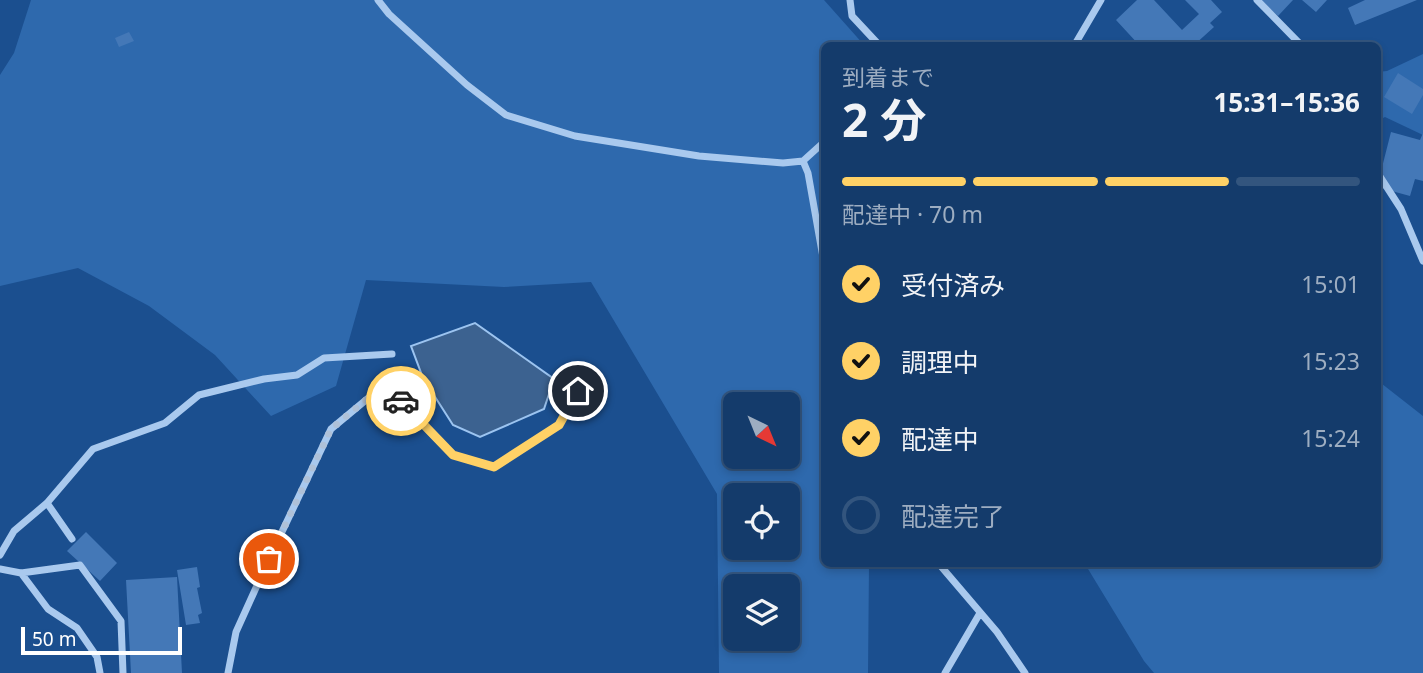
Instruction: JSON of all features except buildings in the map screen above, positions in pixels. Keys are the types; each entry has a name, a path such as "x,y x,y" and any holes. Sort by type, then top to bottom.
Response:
{"street":[{"path":"379,0 389,14 467,85 506,115 575,136 699,156 783,163 803,161 821,145"},
{"path":"850,0 852,16 876,42"},
{"path":"1076,42 1101,0"},
{"path":"1257,0 1298,42"},
{"path":"803,161 808,173 821,246"},
{"path":"1381,178 1401,209 1423,261"},
{"path":"0,555 14,531 47,503 93,449 165,423 199,395 264,379 297,375 324,358 392,354"},
{"path":"228,673 236,632 331,429 384,385 453,455 494,467 559,425 578,391"},
{"path":"47,503 72,539"},
{"path":"0,569 21,573 80,565 121,621 123,673"},
{"path":"942,567 1025,673"},
{"path":"21,573 48,609 77,628 97,657 100,673"},
{"path":"945,673 980,613"}],"shaded area":[{"path":"31,0 824,0 861,42 821,42 821,567 869,567 868,673 719,673 717,494 591,282 504,287 366,280 336,386 271,416 215,355 149,306 78,268 0,286 0,75 14,53"},
{"path":"1423,54 1423,135 1385,117 1381,119 1381,72"},
{"path":"475,323 554,379 544,409 480,437 453,425 423,378 411,346"},
{"path":"1381,383 1423,416 1423,673 1154,673 1087,567 1381,567"}],"way so far":[{"path":"269,559 331,429 384,385 401,401"}],"route":[{"path":"401,401 453,455 494,467 559,425 578,391"}]}
